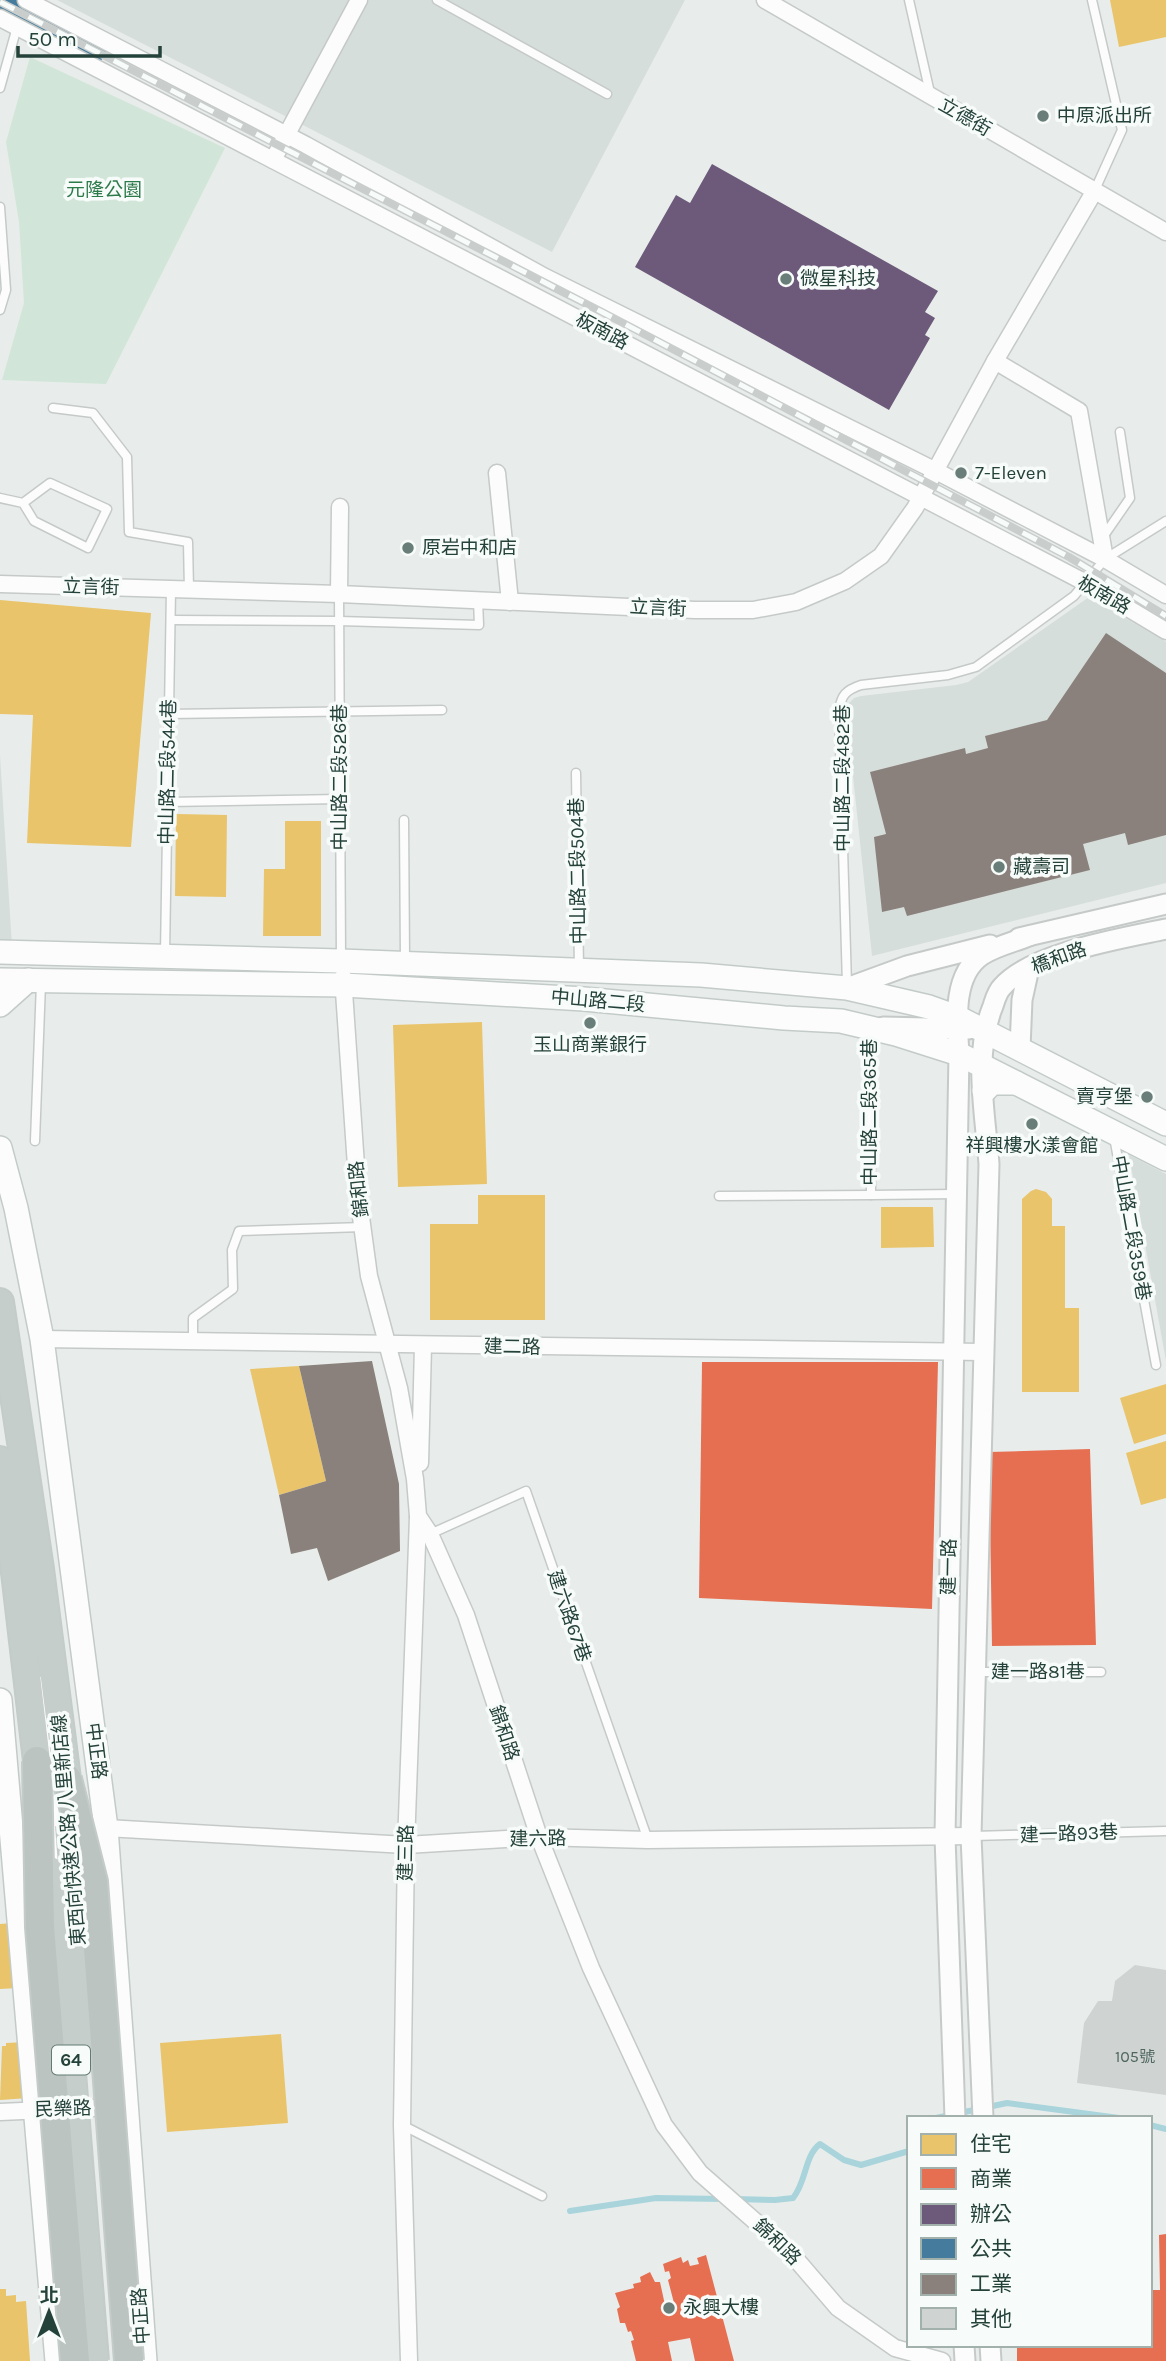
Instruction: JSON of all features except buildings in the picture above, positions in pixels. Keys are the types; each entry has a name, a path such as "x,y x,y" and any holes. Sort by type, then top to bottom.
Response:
{"highway":[{"name":"東西向快速公路 八里新店線","path":"0,1303 38,1556 67,1779 110,2361"},
{"name":"東西向快速公路 八里新店線","path":"0,1460 72,2073 95,2361"},
{"path":"37,1760 40,1927 75,2361"},
{"path":"67,1779 93,1882 129,2361"}],"main road":[{"name":"中山路二段","path":"0,952 405,963 701,975 847,988 929,1007 957,1022 984,1030 1166,1124"},
{"name":"中山路二段","path":"0,980 344,985 584,999 841,1021 896,1034 982,1064 1166,1160"},
{"path":"0,1005 34,980"},
{"path":"984,1091 992,1083 1002,1081 1023,1085"},
{"name":"中正路","path":"0,1148 16,1208 41,1339 106,1828 145,2361"},
{"path":"0,1373 15,1458 32,1590 84,2108 104,2361"},
{"path":"0,1700 57,2361"}],"street":[{"name":"板南路","path":"26,0 287,135 545,278 936,471 1104,559 1166,595"},
{"path":"273,160 359,0"},
{"name":"立德街","path":"765,0 1166,232"},
{"path":"0,18 17,27"},
{"name":"板南路","path":"17,27 1086,583 1166,631"},
{"name":"立言街","path":"0,584 339,594 695,610 753,610 796,602 845,581 881,556 907,521 995,361 1094,192"},
{"path":"995,361 1079,411 1104,559"},
{"path":"497,473 510,602"},
{"path":"339,594 340,507"},
{"name":"橋和路","path":"847,988 906,966 1166,904"},
{"name":"橋和路","path":"984,1030 1002,986 1029,968 1060,954 1166,929"},
{"name":"橋和路","path":"957,1022 965,976 971,965 989,951 1029,936"},
{"name":"錦和路","path":"341,961 362,1227 369,1276 388,1343 407,1433 418,1516 430,1534 466,1615 539,1838 591,1968 664,2125 700,2173 789,2251 838,2308 895,2348 942,2361"},
{"path":"1020,1048 1022,1000 1029,968"},
{"path":"870,1028 957,1022"},
{"name":"建一路","path":"955,2110 945,1837 957,1022"},
{"name":"建一路","path":"983,2111 971,1836 989,1164 982,1064 984,1030"},
{"name":"建二路","path":"41,1339 983,1352"},
{"name":"建三路","path":"409,2361 402,2125 406,1845 423,1346"},
{"name":"建六路","path":"106,1828 406,1845 539,1838 648,1840 971,1836"},
{"name":"民樂路","path":"0,2112 127,2106"}],"lane":[{"path":"437,0 607,94"},
{"path":"909,0 930,97"},
{"path":"1092,0 1122,130 1094,192"},
{"path":"0,88 17,27"},
{"path":"0,207 6,290 0,310"},
{"path":"53,408 93,413 127,457 129,532 188,542 189,590"},
{"path":"1101,540 1130,498 1120,432"},
{"path":"0,498 23,503 34,521 88,548 107,509 50,483 23,503"},
{"name":"中山路二段482巷","path":"847,988 839,711 843,694 860,685 948,675 976,667 1074,596 1104,559 1166,521"},
{"name":"中山路二段544巷","path":"165,956 171,589"},
{"name":"中山路二段526巷","path":"339,594 341,961"},
{"path":"171,620 479,625 478,600"},
{"path":"169,714 442,709"},
{"name":"中山路二段504巷","path":"576,773 579,970"},
{"path":"168,802 340,799"},
{"path":"404,820 405,963"},
{"path":"34,980 35,1141"},
{"name":"中山路二段365巷","path":"870,1028 871,1195 956,1194"},
{"name":"中山路二段359巷","path":"1113,1132 1156,1365"},
{"path":"719,1196 871,1195"},
{"path":"193,1341 193,1318 233,1289 232,1250 239,1231 362,1227"},
{"name":"建六路67巷","path":"430,1534 526,1491 648,1840"},
{"name":"建一路81巷","path":"974,1672 1101,1672"},
{"name":"建一路93巷","path":"971,1836 1166,1831"},
{"path":"402,2125 542,2196"}],"shaded area":[{"path":"57,0 685,0 552,252"},
{"path":"1089,597 1166,642 1166,883 872,956 847,719 849,703 861,696 968,682"},
{"path":"0,755 12,946 0,945"},
{"path":"1129,1155 1166,1174 1166,1361"}],"green space":[{"name":"元隆公園","path":"30,57 225,148 106,384 2,380 24,303 19,222 6,142"}],"waterway":[{"path":"945,2116 1007,2103 1104,2116"},
{"path":"1152,2126 1166,2129"},
{"path":"735,2199 793,2198 811,2155 820,2144 844,2160 861,2165 907,2152"},
{"path":"570,2211 656,2198 724,2199"}],"railway":[{"path":"0,2 604,313 1069,557 1166,616"}],"place":[{"name":"中原派出所","path":"1043,116"},
{"name":"微星科技","path":"786,279"},
{"name":"7-Eleven","path":"961,473"},
{"name":"原岩中和店","path":"408,548"},
{"name":"藏壽司","path":"999,867"},
{"name":"玉山商業銀行","path":"590,1023"},
{"name":"賣亨堡","path":"1147,1097"},
{"name":"祥興樓水漾會館","path":"1032,1124"},
{"name":"永興大樓","path":"669,2308"}]}
